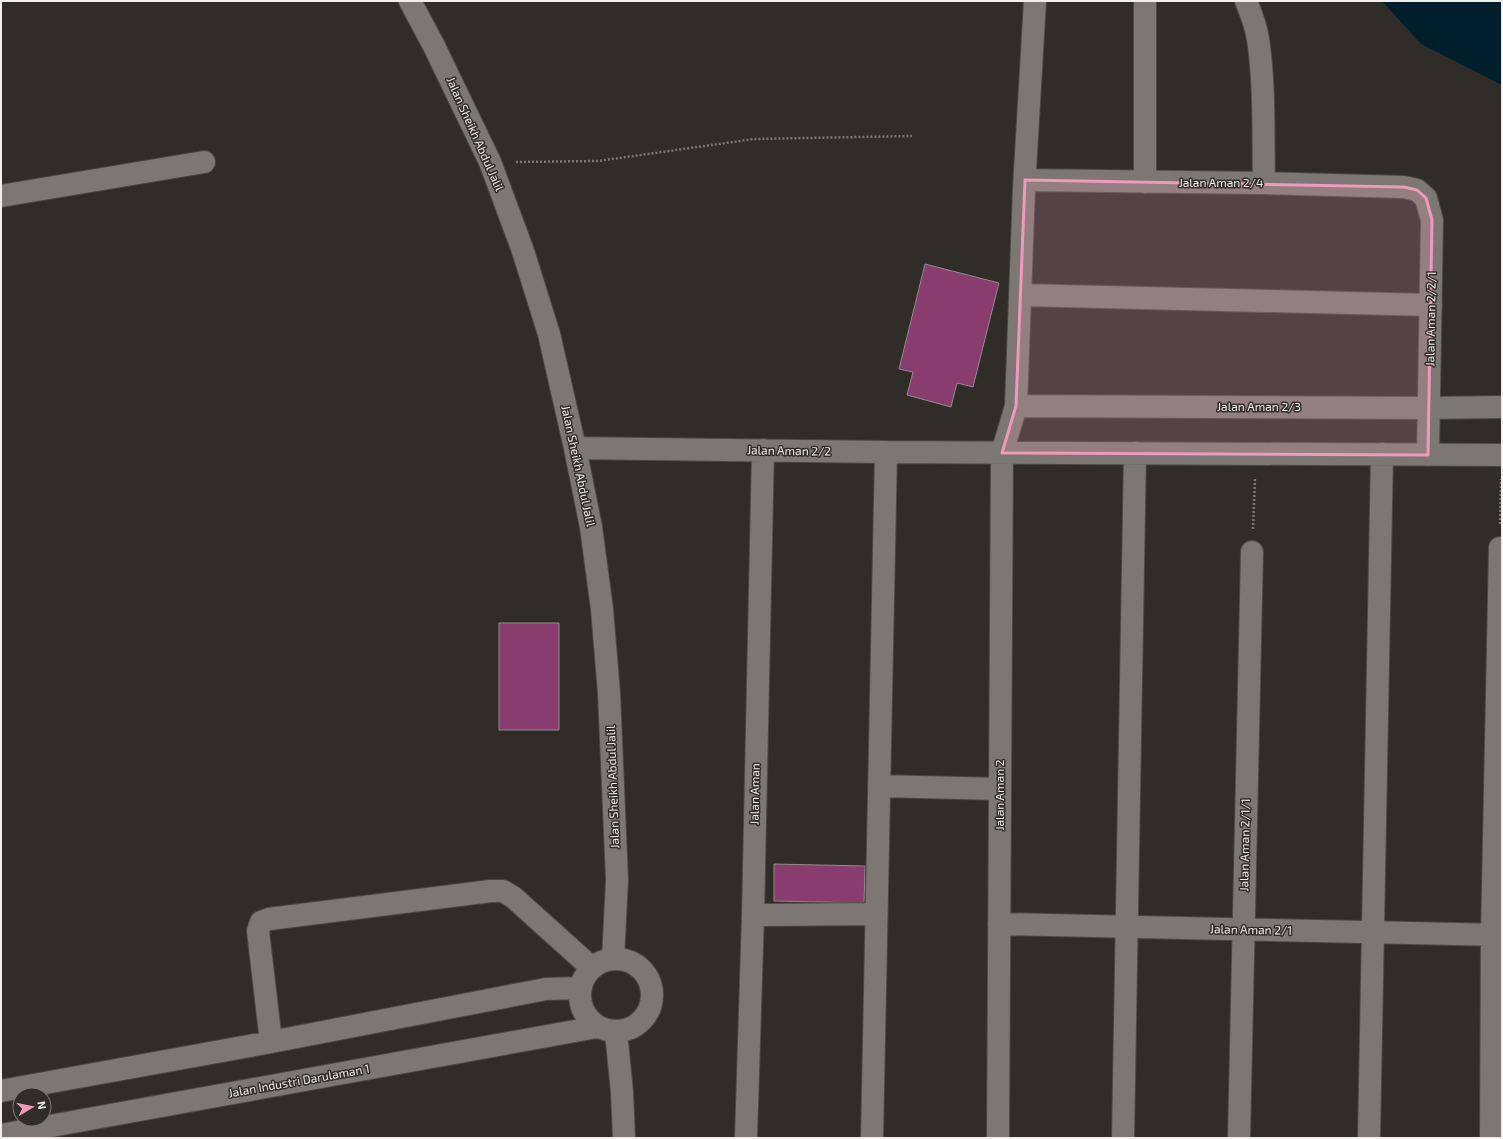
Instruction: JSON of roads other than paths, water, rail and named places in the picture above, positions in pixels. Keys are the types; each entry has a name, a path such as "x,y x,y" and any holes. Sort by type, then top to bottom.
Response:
{"street":[{"name":"Jalan Sheikh Abdul Jalil","path":"410,1 434,46 490,162 523,251 549,334 575,448 591,527 602,609 609,693 617,880 613,959"},
{"name":"Jalan Aman 2","path":"998,1138 1002,452 1016,406 1024,180 1035,1"},
{"path":"1145,1 1145,182"},
{"path":"1246,1 1258,38 1262,100 1264,183"},
{"path":"1,196 204,162"},
{"name":"Jalan Aman 2/4","path":"1024,180 1264,183 1404,188 1417,190"},
{"name":"Jalan Aman 2/2/1","path":"1417,190 1426,198 1432,220 1428,454"},
{"path":"1021,295 1431,305"},
{"name":"Jalan Aman 2/3","path":"1016,406 1502,407"},
{"name":"Jalan Aman 2/2","path":"575,448 886,452 1502,455"},
{"name":"Jalan Aman","path":"746,1138 753,915 763,450"},
{"path":"872,1138 886,452"},
{"path":"1123,1138 1128,927 1135,453"},
{"path":"1369,1138 1382,454"},
{"path":"1492,1138 1497,935 1500,548"},
{"name":"Jalan Aman 2/1/1","path":"1238,1138 1252,552"},
{"path":"879,786 1000,789"},
{"path":"271,1042 258,931 261,922 270,919 491,891 503,891 513,897 592,968"},
{"path":"753,915 876,914"},
{"name":"Jalan Aman 2/1","path":"999,924 1497,935"},
{"path":"613,959 625,960 635,964 644,972 650,982 652,994 651,1005 646,1016 638,1024 628,1030 607,1029 589,1019 583,1010 580,999 581,988 585,977 592,968 602,962 613,959"},
{"path":"1,1092 546,989 581,988"},
{"path":"607,1029 622,1092 624,1138"},
{"name":"Jalan Industri Darulaman 1","path":"14,1135 607,1029"}],"water":[{"path":"1382,1 1502,1 1502,85 1421,44"}]}
